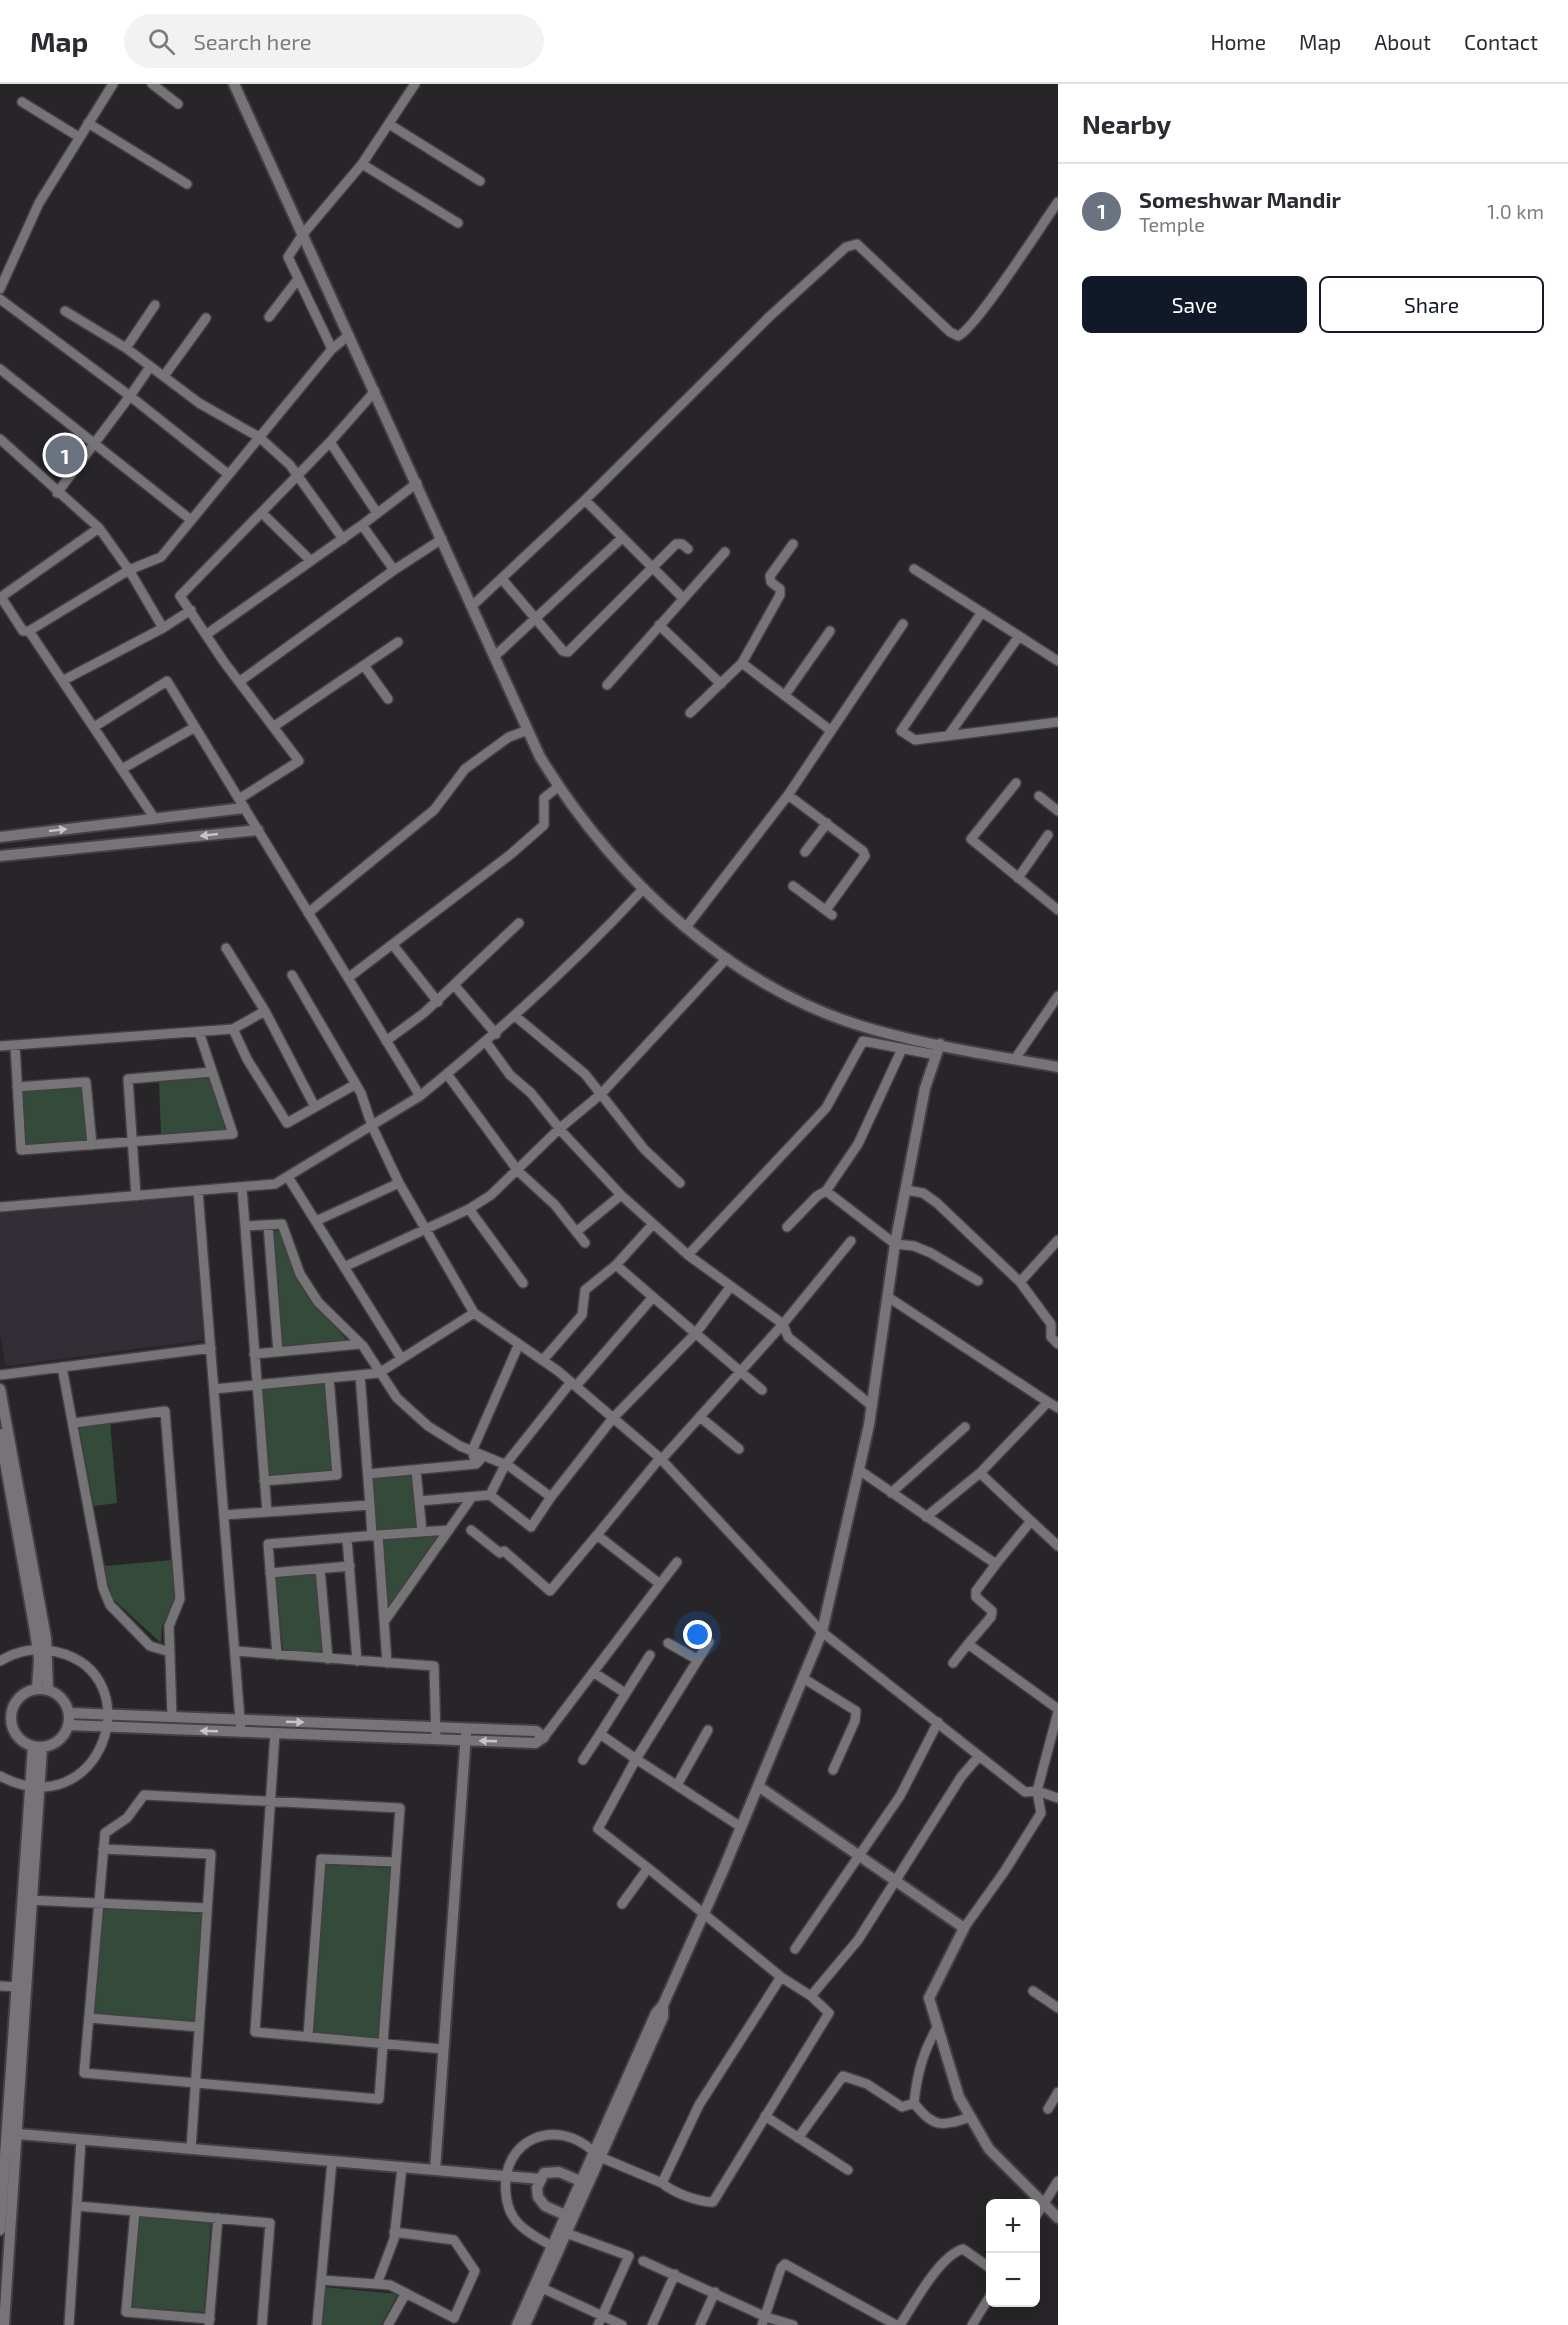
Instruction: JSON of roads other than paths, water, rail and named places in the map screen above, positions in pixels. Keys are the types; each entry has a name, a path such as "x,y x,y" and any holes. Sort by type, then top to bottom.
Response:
{"street":[{"path":"0,289 39,203 113,84"},
{"path":"152,84 178,104"},
{"path":"164,93 171,84"},
{"path":"234,84 540,757 558,787 600,842 644,888 687,926 727,958 796,999 873,1030 1058,1067"},
{"path":"332,349 288,257 303,234 363,164 415,84"},
{"path":"22,102 79,137"},
{"path":"88,123 187,184"},
{"path":"389,124 480,181"},
{"path":"363,164 458,224"},
{"path":"472,606 585,500 769,317 846,246 857,244 950,332 958,336 967,329 1008,275 1058,202"},
{"path":"269,316 298,279"},
{"path":"0,299 130,396 228,474"},
{"path":"126,348 155,305"},
{"path":"65,311 126,348 200,403 258,437 290,465 343,539"},
{"path":"164,376 206,318"},
{"path":"99,528 0,597 23,631 29,631 129,570 161,557 332,349 349,335"},
{"path":"57,493 150,367"},
{"path":"0,369 191,520"},
{"path":"0,837 155,819 242,804 299,761 239,682 180,596 208,564 297,477 375,391"},
{"path":"0,439 57,493 99,528 129,570 163,628"},
{"path":"330,442 377,513"},
{"path":"207,634 343,539 417,483"},
{"path":"585,500 683,598"},
{"path":"262,513 311,561"},
{"path":"362,525 394,570"},
{"path":"495,656 622,538"},
{"path":"239,682 394,570 442,539"},
{"path":"502,579 563,651 568,652 676,544 682,544 688,549"},
{"path":"690,713 742,663 780,595 780,589 771,582 770,576 794,544"},
{"path":"607,685 725,552"},
{"path":"914,569 1058,661"},
{"path":"64,680 163,628 191,610"},
{"path":"982,612 901,730 915,740 1058,722"},
{"path":"687,926 788,795 903,624"},
{"path":"660,625 721,684"},
{"path":"29,631 155,819"},
{"path":"785,695 830,631"},
{"path":"948,736 1019,636"},
{"path":"273,727 365,667 398,642"},
{"path":"742,663 830,730"},
{"path":"365,667 388,699"},
{"path":"94,727 167,681 420,1096"},
{"path":"122,769 195,727"},
{"path":"308,913 434,810 465,769 509,737 528,730"},
{"path":"1016,783 971,839 1057,909"},
{"path":"348,978 511,854 544,825 544,798 558,787"},
{"path":"788,795 863,851 865,856 829,912 793,886"},
{"path":"1039,796 1058,811"},
{"path":"805,852 826,824"},
{"path":"0,856 258,830"},
{"path":"1018,878 1048,835"},
{"path":"0,1207 275,1184 420,1096 496,1034 584,953 644,888"},
{"path":"386,1041 438,1002 519,923"},
{"path":"393,945 438,1002"},
{"path":"226,948 265,1011 315,1107"},
{"path":"344,1268 469,1209 491,1195 518,1171 559,1128 601,1094 727,958"},
{"path":"292,975 356,1084 372,1126 399,1183 474,1313 543,1360 660,1459 822,1632 1026,1792 1037,1791 1058,1797"},
{"path":"455,986 496,1034"},
{"path":"1015,1059 1058,996"},
{"path":"0,1046 233,1029 265,1011"},
{"path":"515,1016 585,1074 644,1149 680,1183"},
{"path":"233,1029 247,1059 287,1122 356,1084"},
{"path":"15,1045 21,1150 233,1134 199,1032"},
{"path":"688,1255 826,1108 863,1041 936,1055"},
{"path":"486,1042 510,1075 531,1093 559,1128 621,1195 688,1255 783,1324 788,1337 872,1406"},
{"path":"517,2325 552,2246 569,2217 663,2017 663,2005 741,1827 822,1632 872,1406 896,1244 925,1088 940,1044"},
{"path":"787,1227 817,1196 825,1191 858,1144 902,1049"},
{"path":"136,1196 128,1079 212,1072"},
{"path":"447,1074 518,1171 555,1205 585,1243"},
{"path":"17,1087 86,1082 92,1145"},
{"path":"288,1176 401,1358"},
{"path":"316,1221 399,1183"},
{"path":"242,1187 267,1512"},
{"path":"906,1190 923,1193 937,1203 1020,1282 1051,1324 1051,1337 1058,1344"},
{"path":"198,1191 241,1732"},
{"path":"825,1191 896,1244 914,1246 931,1252 978,1281"},
{"path":"576,1232 621,1195"},
{"path":"469,1209 523,1283"},
{"path":"245,1227 282,1224 300,1274 318,1302 361,1344 397,1398 429,1426 471,1451 505,1465 551,1497"},
{"path":"543,1360 582,1315 585,1290 616,1265 653,1224"},
{"path":"268,1225 278,1352"},
{"path":"1020,1282 1058,1240"},
{"path":"471,1530 500,1553 504,1551 550,1591 660,1459 783,1324 851,1241"},
{"path":"616,1265 762,1390"},
{"path":"419,1501 490,1495 531,1527 551,1497 613,1418 696,1333 731,1286"},
{"path":"490,1495 505,1465 573,1384 653,1297"},
{"path":"888,1297 1058,1408"},
{"path":"214,1389 379,1373 474,1313"},
{"path":"254,1354 361,1344"},
{"path":"476,1464 471,1451 519,1344"},
{"path":"0,1375 211,1348"},
{"path":"62,1367 103,1588 110,1605 150,1646 170,1652"},
{"path":"360,1375 370,1504 387,1663"},
{"path":"264,1481 337,1475 329,1378"},
{"path":"0,1389 42,1649 42,1689"},
{"path":"926,1517 980,1473 1048,1402"},
{"path":"74,1423 165,1411 180,1599 169,1626 172,1717"},
{"path":"700,1416 739,1449"},
{"path":"891,1492 966,1427"},
{"path":"0,1434 5,1491 42,1649"},
{"path":"368,1474 476,1464 484,1456"},
{"path":"416,1470 422,1532"},
{"path":"859,1470 996,1564"},
{"path":"980,1473 1058,1545"},
{"path":"384,1622 472,1497"},
{"path":"224,1515 370,1504"},
{"path":"953,1663 991,1617 992,1611 976,1597 976,1591 1031,1521"},
{"path":"278,1655 268,1544 449,1530"},
{"path":"597,1535 660,1584"},
{"path":"347,1539 357,1661"},
{"path":"69,1713 240,1720 436,1733 466,1740 535,1743 544,1737 677,1562"},
{"path":"270,1573 350,1566"},
{"path":"320,1569 328,1659"},
{"path":"552,2246 529,2234 516,2221 508,2206 505,2176 509,2161 516,2149 535,2139 554,2134 571,2137 597,2155 662,2183 668,2188 705,2202 713,2202 829,2013 811,1996 781,1977 598,1829 636,1759 709,1642"},
{"path":"668,1643 698,1660"},
{"path":"968,1644 1058,1711 1037,1791 1041,1813 1004,1872 964,1928 929,1998 959,2097 989,2149 1058,2218"},
{"path":"0,1661 11,1654 42,1649 78,1660 92,1673 105,1697 109,1715 103,1745 92,1764 77,1777 59,1785 35,1788 0,1776"},
{"path":"235,1652 434,1666 436,1733"},
{"path":"583,1760 650,1654"},
{"path":"593,1672 625,1693"},
{"path":"803,1678 856,1711 855,1721 833,1770"},
{"path":"0,1709 8,1717 18,1737 38,1747 60,1739 68,1725 69,1713 62,1698 42,1689 21,1696 8,1717"},
{"path":"795,1949 900,1796 938,1722"},
{"path":"68,1725 275,1733 436,1733 467,1728 536,1731 544,1737"},
{"path":"435,2170 467,1728"},
{"path":"677,1785 708,1730"},
{"path":"275,1733 255,2032 443,2049"},
{"path":"600,1734 741,1827"},
{"path":"4,2325 11,2134 38,1747"},
{"path":"811,1996 858,1940 961,1777 979,1756"},
{"path":"758,1786 964,1928"},
{"path":"144,1795 270,1801 400,1808 379,2099 84,2073 105,1833 128,1818 144,1795"},
{"path":"104,1849 211,1854 191,2149"},
{"path":"308,2037 321,1859 396,1862"},
{"path":"622,1904 648,1868"},
{"path":"27,1900 207,1908"},
{"path":"662,2183 699,2105 781,1977"},
{"path":"0,1986 21,1987"},
{"path":"1033,1991 1058,2008"},
{"path":"89,2018 200,2026"},
{"path":"938,2026 924,2050 914,2103 927,2120 948,2125 971,2117"},
{"path":"798,2138 843,2076 867,2084 902,2107 914,2103"},
{"path":"1048,2109 1058,2092"},
{"path":"765,2116 848,2170"},
{"path":"11,2134 540,2179"},
{"path":"0,2230 1,2192 11,2134"},
{"path":"69,2325 81,2140"},
{"path":"316,2325 332,2161"},
{"path":"377,2284 394,2232 402,2167"},
{"path":"569,2217 545,2206 538,2197 540,2179 544,2174 559,2172 584,2183"},
{"path":"1040,2209 1058,2181"},
{"path":"77,2206 270,2223 262,2325"},
{"path":"135,2211 126,2312 209,2322 218,2218"},
{"path":"525,2325 566,2233 569,2217"},
{"path":"321,2280 390,2286 454,2318 475,2271 454,2240 394,2232"},
{"path":"566,2233 629,2256 600,2320"},
{"path":"764,2321 781,2268 785,2264 898,2325 936,2272 957,2251 963,2249 986,2265"},
{"path":"644,2261 715,2292 764,2321 793,2325"},
{"path":"652,2325 675,2274"},
{"path":"542,2288 600,2320 622,2325"},
{"path":"700,2325 715,2292"},
{"path":"388,2325 406,2293"},
{"path":"972,2325 986,2302"}],"place":[{"name":"Someshwar Mandir","path":"65,455"}]}
